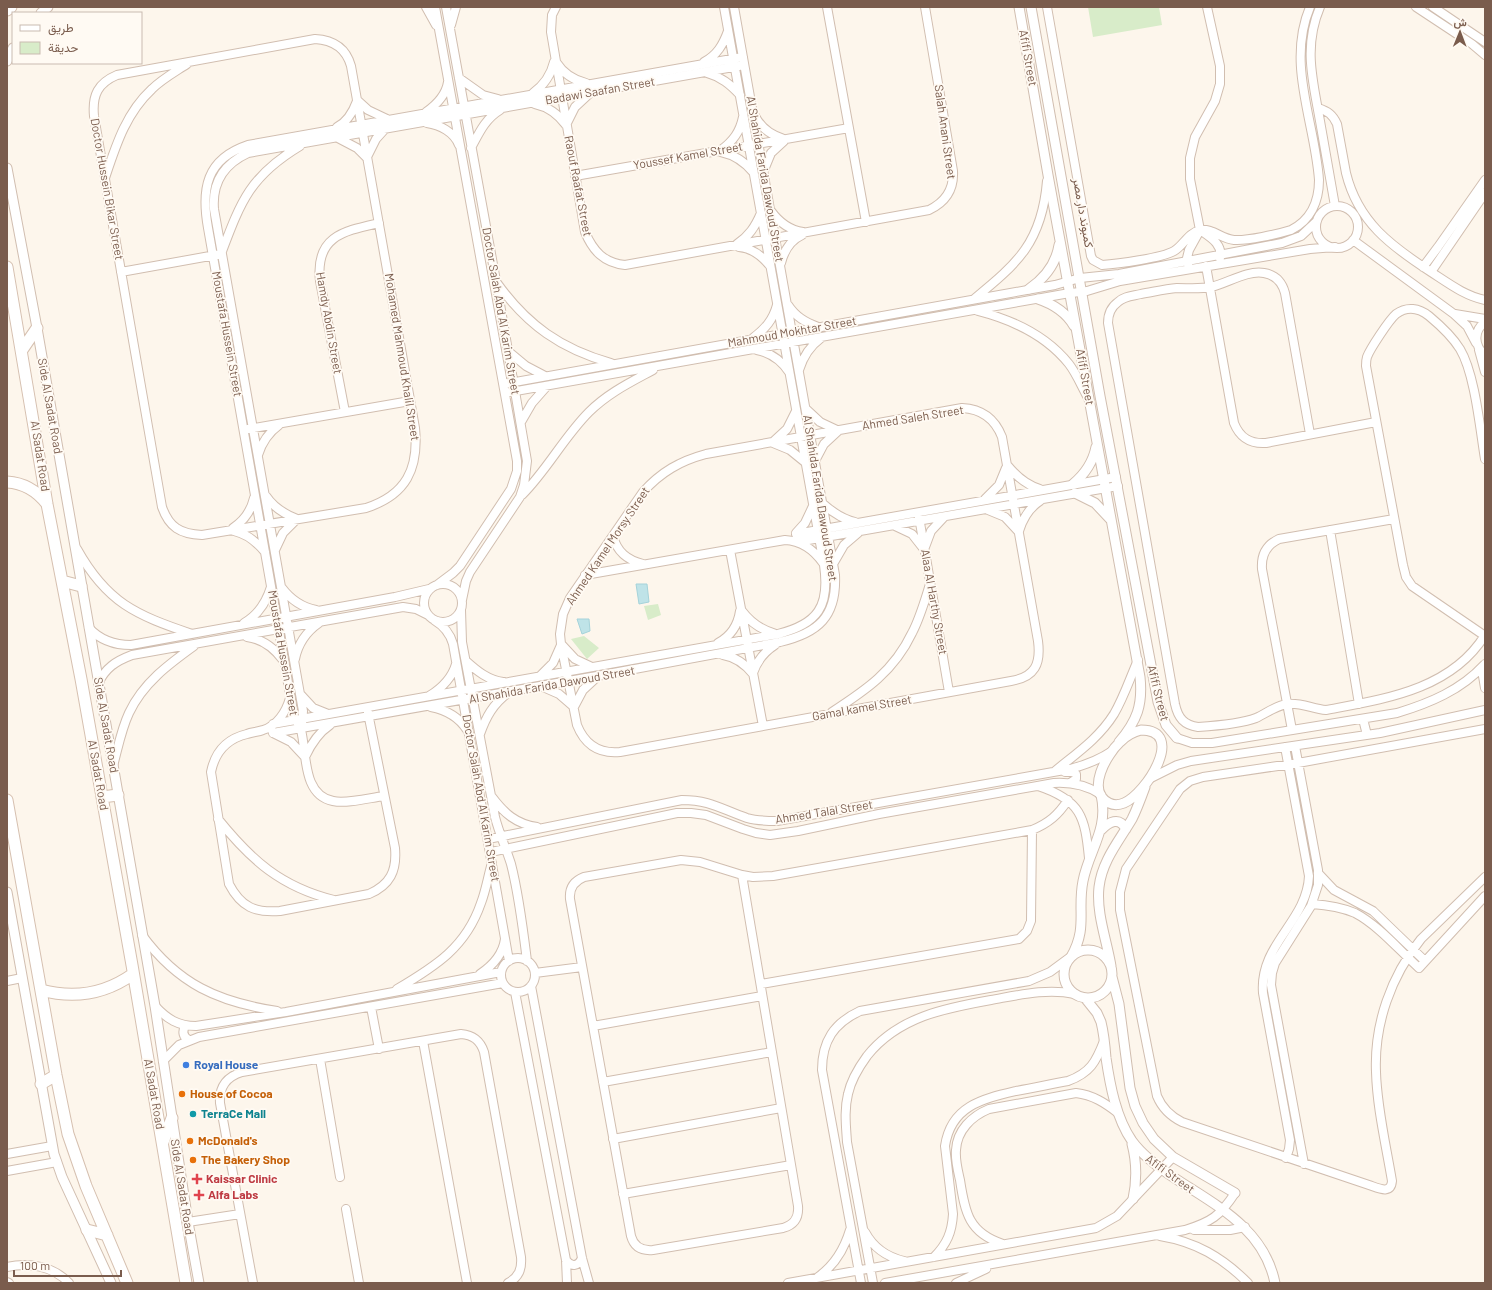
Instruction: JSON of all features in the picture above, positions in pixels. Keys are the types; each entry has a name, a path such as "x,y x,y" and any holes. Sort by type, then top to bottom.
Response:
{"main road":[{"path":"7,10 11,7"},
{"name":"Al Sadat Road","path":"7,267 48,504 102,798 186,1283"},
{"path":"22,350 37,328"},
{"path":"7,482 18,483 34,490 48,504"},
{"path":"62,581 81,586"},
{"path":"102,798 118,795"},
{"path":"7,800 56,1075 72,1148 86,1186 127,1283"},
{"path":"41,990 54,994 88,994 109,988 133,974"},
{"path":"41,1084 56,1075"},
{"path":"163,1145 172,1118"},
{"path":"86,1230 107,1235"}],"street":[{"path":"426,7 440,32"},
{"name":"Doctor Salah Abd Al Karim Street","path":"89,628 95,635 104,640 113,643 131,645 395,597 433,587 453,573 466,558 507,498 515,480 517,461 435,7"},
{"name":"Doctor Salah Abd Al Karim Street","path":"446,7 496,280 527,461 524,486 520,497 470,572 466,581 462,600"},
{"path":"450,28 456,7"},
{"name":"Raouf Raafat Street","path":"556,7 550,24 566,126 583,221 589,241 600,256 616,264 625,265 775,238"},
{"name":"Al Shahida Farida Dawoud Street","path":"426,698 746,640 797,638 806,634 822,622 827,614 834,595 835,586 833,564 814,504 724,7"},
{"name":"Al Shahida Farida Dawoud Street","path":"369,717 748,649 779,638 801,627 817,614 822,605 825,595 826,575 824,565 822,502 734,7"},
{"path":"828,7 866,222"},
{"name":"Salah Anani Street","path":"775,238 929,210 943,201 952,187 954,179 925,7"},
{"name":"Afifi Street","path":"1019,7 1104,483 1138,660 1142,691 1140,705 1136,718 1129,731 1119,742"},
{"name":"Afifi Street","path":"1031,7 1158,702 1163,720 1169,730 1177,738"},
{"name":"كمبوند دار مصر","path":"1047,7 1091,256 1093,260 1102,265 1107,265 1168,254 1181,246 1193,234 1200,230"},
{"path":"1191,269 1187,260 1189,250 1200,230 1190,179 1190,158 1195,137 1215,101 1221,75 1207,7"},
{"path":"1200,230 1209,230 1228,239 1234,240 1284,232 1298,226 1313,210 1318,195 1319,172 1300,62 1302,31 1310,7"},
{"path":"1320,7 1313,29 1310,55 1313,81 1335,206"},
{"path":"1416,7 1472,44 1485,55"},
{"path":"1433,7 1485,42"},
{"path":"701,64 719,50 725,41 728,30"},
{"name":"Doctor Hussein Bikar Street","path":"260,525 202,535 191,534 176,528 166,517 162,507 93,106 98,90 103,82 118,75 306,40 324,40 339,46 349,59 362,129"},
{"path":"7,61 12,50"},
{"path":"1029,58 1040,56"},
{"name":"Badawi Saafan Street","path":"465,110 503,108 532,99 561,93 588,84 743,57"},
{"path":"555,60 565,74 588,84"},
{"path":"555,60 549,76 532,99 552,110 560,117 566,126"},
{"path":"105,178 122,131 135,108 152,88 191,61"},
{"name":"Badawi Saafan Street","path":"561,93 590,93 744,65"},
{"path":"704,72 724,80 733,86 740,95"},
{"path":"459,78 483,95 501,100"},
{"path":"448,79 447,87 424,118 451,134 458,141 461,150"},
{"path":"566,126 575,107 590,93"},
{"name":"Badawi Saafan Street","path":"454,112 501,100 532,99"},
{"path":"333,129 346,121 355,108 357,100 374,114 388,120"},
{"path":"472,148 483,124 496,112 503,108"},
{"path":"1318,108 1330,113 1337,124 1351,188 1364,214 1373,226 1394,247 1431,272 1465,293 1485,300"},
{"name":"Moustafa Hussein Street","path":"301,728 290,695 206,218 204,198 208,180 218,163 233,151 248,145 333,129 385,129 424,118 454,112"},
{"path":"753,112 762,128 770,133 786,139 771,153 763,172"},
{"path":"718,151 732,140 738,132 743,114"},
{"name":"Moustafa Hussein Street","path":"299,720 300,694 213,200 216,183 220,175 232,162 248,154 338,138 388,120 424,118"},
{"name":"Youssef Kamel Street","path":"575,176 849,128"},
{"name":"Mohamed Mahmoud Khalil Street","path":"260,525 366,508 384,501 399,489 410,473 416,455 415,428 362,129"},
{"path":"338,138 357,148 367,158 372,145 385,129"},
{"path":"121,272 222,254 237,212 251,187 282,157 304,144"},
{"path":"718,151 729,153 739,158 754,174"},
{"name":"Side Al Sadat Road","path":"7,168 37,328 155,1006 188,1222 199,1283"},
{"path":"974,300 1008,271 1029,244 1037,229 1042,212 1046,196 1048,175"},
{"path":"1423,266 1485,180"},
{"path":"1431,272 1485,193"},
{"path":"1335,206 1347,209 1355,217 1357,229 1353,240 1342,247 1328,246 1322,242 1316,229 1316,222 1323,211 1335,206"},
{"path":"770,210 782,223 798,231 806,233"},
{"path":"734,246 751,232 761,212"},
{"name":"Mahmoud Mokhtar Street","path":"504,384 1029,290 1080,278 1118,274 1292,240 1301,236 1316,222"},
{"name":"Hamdy Abdin Street","path":"345,412 320,281 320,260 327,246 338,235 349,230 379,223"},
{"path":"1200,230 1218,244 1221,254 1217,264"},
{"path":"780,266 782,257 789,246 798,237 806,233"},
{"path":"1029,290 1039,282 1051,268 1058,252 1060,240"},
{"path":"1353,240 1454,314 1467,326 1480,349"},
{"path":"734,246 743,247 755,252 766,260 771,268"},
{"name":"Mahmoud Mokhtar Street","path":"505,393 1070,293 1083,292 1120,281 1310,249 1335,247"},
{"path":"1206,266 1234,423 1237,431 1242,437 1249,442 1257,443 1376,422"},
{"path":"1310,434 1285,293 1278,279 1271,274 1263,272 1247,275 1210,287 1171,289 1124,298 1117,302 1112,308 1108,315 1108,323 1175,704 1179,718 1191,726 1198,728 1250,720 1276,707 1287,704 1296,704 1319,710 1326,710 1381,700 1400,694 1445,675 1463,663 1478,647 1485,636 1412,586 1406,577 1366,366 1367,357 1371,349 1394,316 1400,311 1415,309 1422,312 1446,331 1461,350 1469,370 1485,458"},
{"path":"496,280 508,298 522,314 543,332 573,350 613,364"},
{"path":"1038,299 1048,302 1065,314 1077,332"},
{"path":"752,339 766,328 771,321 777,304"},
{"path":"787,304 797,316 804,321 819,327"},
{"path":"973,310 995,315 1013,322 1044,340 1058,351 1070,365 1089,398"},
{"path":"1454,314 1485,319"},
{"path":"1485,322 1478,330 1476,337 1485,372"},
{"path":"799,371 803,359 810,348 822,337"},
{"path":"754,349 775,357 784,364 790,374"},
{"path":"508,351 526,366 546,376"},
{"path":"520,497 538,477 580,422 598,404 618,389 661,366"},
{"path":"521,422 532,403 547,386"},
{"path":"244,430 410,401"},
{"name":"Ahmed Saleh Street","path":"801,437 969,408 984,413 995,424 1002,437 1012,495"},
{"path":"806,409 820,422 838,430 824,444 815,462"},
{"path":"796,410 787,429 771,442 790,450 806,463"},
{"path":"258,456 264,441 274,428 281,423"},
{"name":"Ahmed Kamel Morsy Street","path":"567,672 560,634 563,614 570,598 643,492 653,481 665,471 691,458 801,437"},
{"path":"823,533 861,531 1043,499 1074,488 1093,457 1097,444"},
{"path":"1007,466 1022,481 1042,490"},
{"path":"984,500 992,494 999,485 1007,466"},
{"path":"585,575 823,533 860,523 1012,495 1042,490 1074,488 1117,481"},
{"path":"1074,488 1095,504 1111,520"},
{"path":"264,493 270,502 278,509 297,519 283,533 274,550"},
{"path":"231,530 240,524 247,515 252,506 255,495"},
{"name":"Gamal kamel Street","path":"567,672 580,734 586,742 593,747 611,753 1018,680 1032,672 1038,663 1040,652 1012,495"},
{"path":"1019,532 1027,512 1043,499"},
{"path":"822,502 843,518 860,523"},
{"path":"796,538 805,524 814,504"},
{"path":"986,509 1005,517 1019,532"},
{"name":"Alaa Al Harthy Street","path":"918,512 949,692"},
{"path":"924,550 931,531 945,516"},
{"path":"1292,730 1262,569 1261,562 1263,554 1272,542 1279,539 1394,519"},
{"path":"893,526 912,534 924,550"},
{"path":"231,530 250,537 259,544 265,552"},
{"path":"1330,530 1359,704"},
{"path":"833,564 844,545 861,531"},
{"path":"612,536 620,552 627,558 644,564"},
{"path":"796,538 816,553 824,565"},
{"path":"74,544 87,568 99,584 114,597 130,609 147,618 193,634"},
{"path":"730,550 763,726"},
{"path":"442,584 453,586 457,590 462,600 461,610 457,616 446,622 440,622 431,617 425,610 424,599 433,587 442,584"},
{"path":"829,714 867,689 894,663 913,632 930,584"},
{"path":"240,625 249,620 260,609 268,596 271,586"},
{"path":"281,587 293,601 301,606 319,611"},
{"name":"Doctor Salah Abd Al Karim Street","path":"98,684 102,675 108,668 116,662 132,655 403,608 416,609 440,623 448,632 453,644 491,852 509,961"},
{"path":"741,608 746,616 756,626 779,638 760,658 753,674"},
{"path":"715,646 730,634 739,618 741,608"},
{"name":"Doctor Salah Abd Al Karim Street","path":"461,610 461,634 471,690 500,837 512,872 527,961"},
{"path":"294,662 296,652 306,635 320,622"},
{"path":"242,636 262,641 275,650 285,662"},
{"path":"113,767 128,714 136,699 157,675 197,644"},
{"path":"539,677 553,663 561,644 576,659 594,667"},
{"path":"131,645 129,652 132,655"},
{"path":"716,655 733,658 747,667 753,674"},
{"path":"1052,772 1082,750 1105,726 1115,712 1138,660"},
{"path":"466,661 481,674 507,683"},
{"path":"273,733 301,728 367,708 426,698 435,693 448,680 454,672 456,663"},
{"path":"1157,736 1177,738 1192,743 1212,743 1397,713 1430,701 1461,685 1475,675 1485,664"},
{"path":"1485,664 1482,676 1485,688"},
{"path":"541,686 559,694 574,708 583,690 597,676"},
{"path":"480,734 488,714 509,692"},
{"path":"300,694 313,708 332,719"},
{"path":"290,695 285,711 273,724 263,730 236,737 226,743 216,756 211,772 230,884 237,896 247,906 258,910 274,912 302,908 369,894 378,890 391,876 396,853 367,708"},
{"path":"428,706 438,708 456,718 464,725 469,733"},
{"path":"1100,795 1109,802 1119,804 1132,798 1148,781 1155,770 1162,752 1162,747 1157,736 1152,732 1141,730 1135,731 1119,742 1112,750 1099,777 1098,783 1100,795 1104,807 1101,830 1089,858 1083,883 1081,929 1079,939 1064,969 1065,981 1070,991 1085,998 1101,995 1109,987 1112,977 1100,910 1099,888 1105,865 1138,807 1148,781 1178,765 1191,761 1403,729 1485,710"},
{"path":"273,724 299,720 369,717"},
{"path":"305,757 313,741 332,719"},
{"path":"1363,719 1367,735"},
{"path":"1157,736 1161,731 1163,720"},
{"path":"301,728 310,781 315,790 322,797 332,801 343,802 384,796"},
{"path":"1485,729 1298,763 1196,778 1184,784 1130,862 1121,883 1119,901 1157,1096 1163,1107 1171,1116 1182,1122 1304,1164 1387,1190 1391,1186 1392,1181 1377,1084 1377,1046 1381,1021 1389,995 1407,958 1421,939 1485,877"},
{"path":"263,730 291,742 305,757"},
{"path":"1295,746 1318,873 1316,892 1312,904 1275,963 1271,979 1272,992 1304,1164"},
{"path":"1285,747 1308,863 1309,883 1304,901 1268,959 1263,975 1263,993 1289,1136 1289,1149 1286,1158"},
{"name":"Ahmed Talal Street","path":"488,839 682,800 703,801 748,818 762,821 793,819 1082,766 1104,756 1112,750"},
{"path":"1052,772 1074,772 1076,778 1070,783"},
{"name":"Ahmed Talal Street","path":"491,852 676,813 706,815 749,832 770,835 1054,783 1070,783 1092,789 1100,795"},
{"path":"1038,786 1058,793 1068,800 1078,811 1087,832 1089,858"},
{"path":"491,796 507,815 518,822 529,826 542,828"},
{"path":"742,875 782,1108 798,1212 793,1223 783,1228 653,1250 641,1249 636,1246 631,1236 623,1194 570,893 574,883 579,879 681,860 700,862 752,877 774,876 1032,830 1054,819 1068,800"},
{"path":"877,804 880,814"},
{"path":"218,818 254,859 269,871 302,890 336,901"},
{"path":"1101,830 1110,822 1114,821 1124,824 1126,829"},
{"path":"760,984 1018,939 1027,932 1031,921 1032,830"},
{"path":"391,993 433,968 457,945 467,932 482,902 492,861"},
{"path":"1318,873 1328,885 1340,894 1373,911 1425,961"},
{"path":"7,892 52,1146 57,1162 86,1230 111,1283"},
{"path":"1334,907 1334,899 1340,894"},
{"path":"1312,904 1334,907 1355,913 1368,921 1419,968 1485,896"},
{"path":"142,935 166,962 190,981 211,994 245,1005 286,1012"},
{"path":"477,977 493,963 499,955 504,946 505,935"},
{"path":"860,1283 822,1070 824,1049 834,1030 842,1022 860,1011 1029,981 1050,972 1080,951 1096,951 1106,957 1111,966"},
{"path":"518,958 527,961 532,966 535,973 531,986 526,990 515,992 507,988 501,978 501,972 504,965 509,961 518,958"},
{"path":"535,973 582,967"},
{"path":"155,1006 163,1015 174,1022 185,1026 196,1026 286,1012 501,972"},
{"name":"Afifi Street","path":"1112,977 1119,1004 1130,1088 1135,1106 1143,1123 1154,1139 1173,1157 1235,1193"},
{"path":"7,981 22,978"},
{"path":"163,1061 170,1052 189,1040 199,1037 503,983"},
{"path":"531,986 582,1258 589,1283"},
{"path":"873,1283 847,1142 845,1109 848,1093 862,1063 873,1050 898,1028 913,1020 946,1009 1045,991 1075,994"},
{"path":"515,992 566,1260 567,1283"},
{"path":"1263,993 1272,992"},
{"path":"593,1026 762,996"},
{"name":"Afifi Street","path":"1085,998 1094,1009 1101,1022 1109,1076 1118,1113 1132,1141 1145,1156 1161,1169 1245,1227 1265,1254 1274,1283"},
{"path":"344,1001 346,1011"},
{"path":"371,1006 379,1049"},
{"path":"185,1026 183,1034 185,1038 189,1040"},
{"path":"252,1283 220,1103 222,1086 227,1080 238,1074 461,1034 467,1035 478,1041 484,1052 521,1258 518,1276 508,1283"},
{"path":"934,1257 946,1242 953,1224 945,1146 946,1137 954,1120 967,1107 984,1099 1078,1078 1094,1064 1104,1040"},
{"path":"423,1041 467,1283"},
{"path":"603,1082 772,1052"},
{"path":"320,1059 340,1177"},
{"path":"1004,1245 989,1239 977,1230 970,1221 966,1212 956,1151 959,1136 968,1123 982,1112 989,1109 1076,1093 1095,1097 1118,1113"},
{"path":"613,1138 782,1108"},
{"path":"1132,1141 1136,1164 1133,1200"},
{"path":"7,1154 52,1146"},
{"path":"1289,1149 1301,1148"},
{"path":"788,1283 1096,1228 1117,1216 1173,1157"},
{"path":"7,1171 57,1162"},
{"path":"623,1194 791,1165"},
{"path":"1185,1230 1208,1222 1222,1210 1235,1193"},
{"path":"346,1209 359,1283"},
{"path":"188,1222 240,1214"},
{"path":"885,1283 1185,1230 1230,1230 1245,1227"},
{"path":"863,1228 872,1242 885,1254 906,1262"},
{"path":"816,1278 826,1271 841,1252 850,1229"},
{"path":"1153,1235 1175,1239 1196,1246 1216,1256 1234,1269 1248,1283"},
{"path":"566,1260 569,1264 574,1266 580,1263 582,1258"},
{"path":"956,1283 1000,1262"},
{"path":"7,1267 32,1265 45,1268 56,1273 69,1283"}],"green space":[{"path":"1088,7 1159,7 1162,25 1093,37"},
{"path":"658,604 661,615 648,620 644,606"},
{"path":"584,636 599,648 587,659 571,639"}],"water":[{"path":"636,584 647,584 649,602 639,604"},
{"path":"577,619 589,619 590,631 582,634"}],"place":[{"name":"Royal House","path":"186,1065"},
{"name":"House of Cocoa","path":"182,1094"},
{"name":"TerraCe Mall","path":"193,1114"},
{"name":"McDonald's","path":"190,1141"},
{"name":"The Bakery Shop","path":"193,1160"},
{"name":"Kaissar Clinic","path":"197,1179"},
{"name":"Alfa Labs","path":"199,1195"}]}
